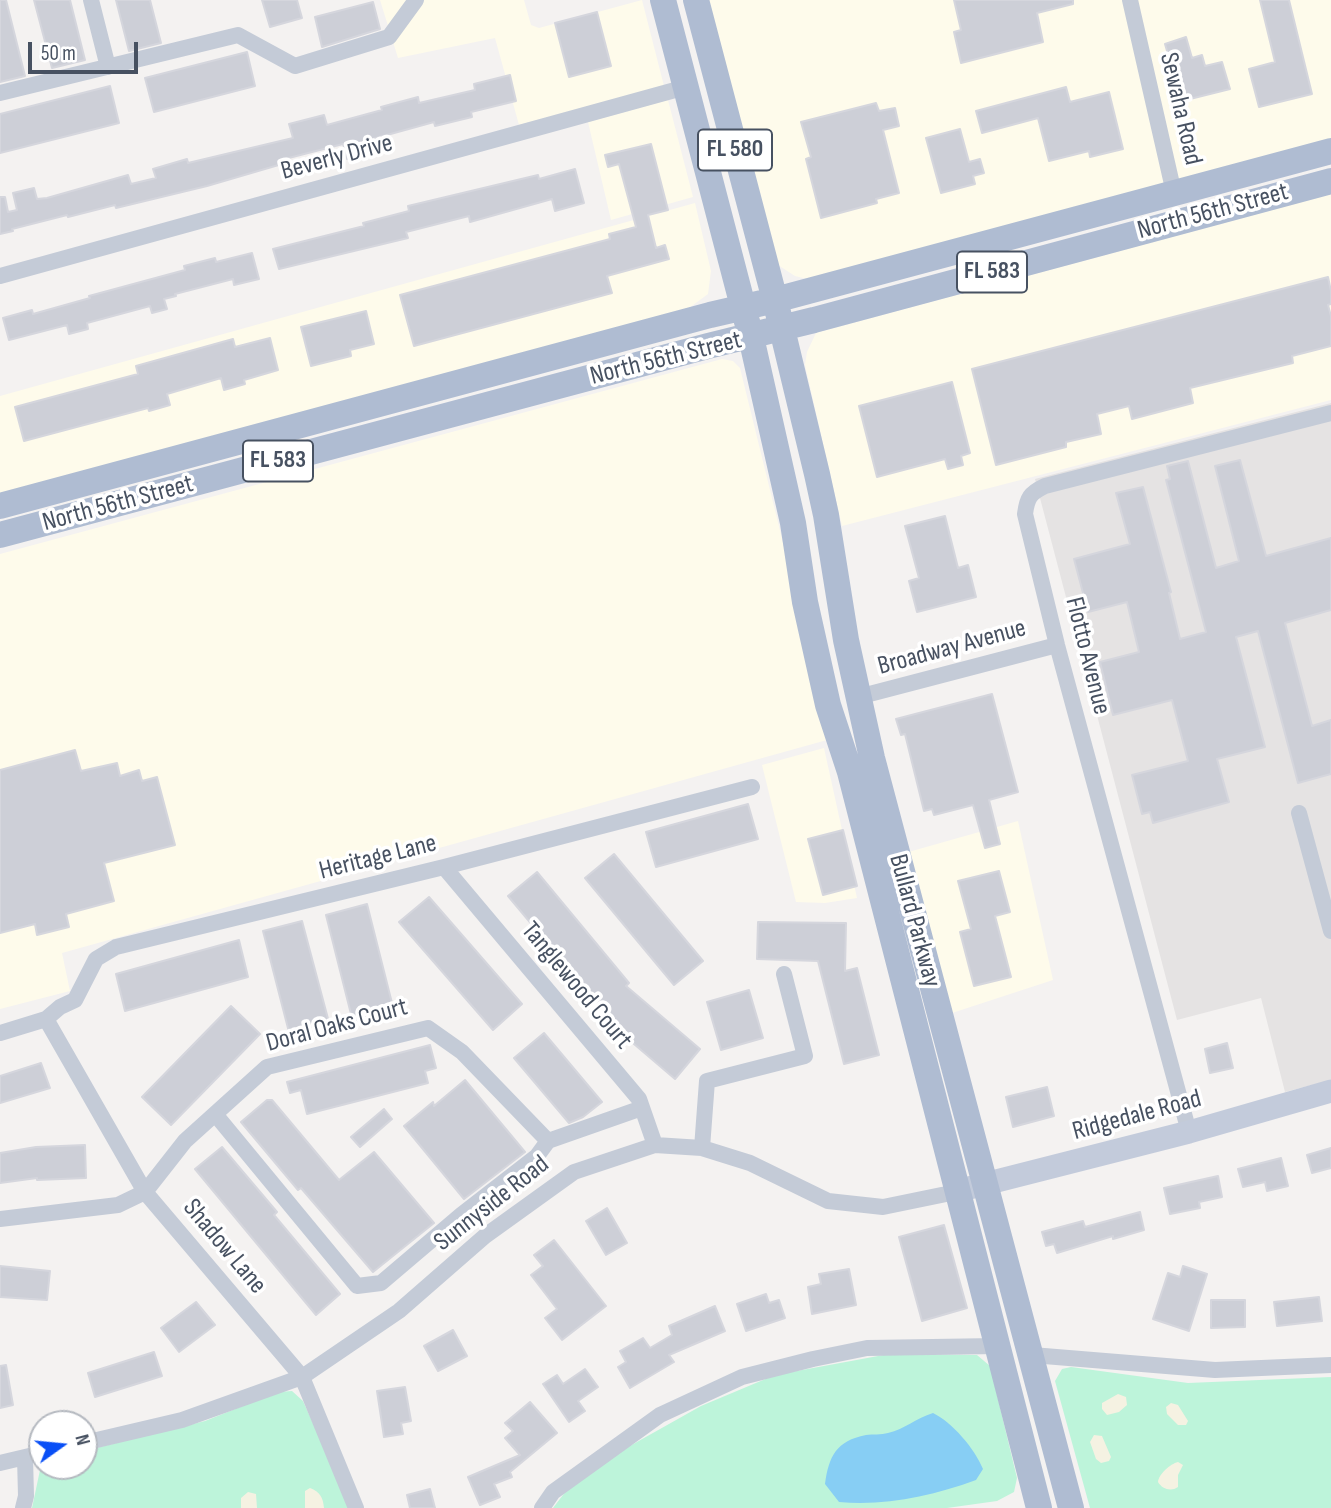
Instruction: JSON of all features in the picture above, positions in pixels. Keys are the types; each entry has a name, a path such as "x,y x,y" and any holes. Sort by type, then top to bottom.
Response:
{"main road":[{"name":"FL 580","path":"663,0 751,337"},
{"name":"FL 580","path":"696,0 781,328"},
{"name":"North 56th Street","path":"0,506 1331,151"},
{"path":"1202,215 1209,200 1289,162"},
{"name":"North 56th Street","path":"0,535 1331,181"},
{"path":"1045,257 1064,241 1157,214 1175,201 1174,193"},
{"name":"Bullard Parkway","path":"781,328 826,514 846,640 901,869 1071,1508"},
{"name":"Bullard Parkway","path":"751,337 793,523 801,584 828,705 850,772 1039,1508"},
{"path":"341,444 358,429 370,423 422,408 466,391 473,378"},
{"path":"116,504 136,487 229,458 240,451 240,441"}],"street":[{"path":"92,0 108,66"},
{"path":"0,93 238,35 295,66 389,37 416,0"},
{"name":"Sewaha Road","path":"1130,0 1174,193"},
{"name":"Beverly Drive","path":"0,276 686,87"},
{"name":"Flotto Avenue","path":"1189,1132 1057,645 1025,514 1027,499 1045,486 1331,413"},
{"name":"Broadway Avenue","path":"859,697 1057,645"},
{"name":"Heritage Lane","path":"0,1033 46,1019 60,1007 75,1000 96,960 116,947 444,867 752,787"},
{"path":"1299,813 1331,931"},
{"name":"Tanglewood Court","path":"444,867 639,1099 655,1145"},
{"path":"702,1148 708,1081 805,1056 784,974"},
{"name":"Shadow Lane","path":"46,1019 145,1192 302,1377 356,1508"},
{"name":"Doral Oaks Court","path":"145,1192 185,1141 267,1067 428,1028 463,1052 548,1141"},
{"name":"Ridgedale Road","path":"956,1192 1189,1132 1331,1091"},
{"path":"215,1114 357,1286 381,1283 461,1215 537,1156 548,1141 642,1108"},
{"name":"Sunnyside Road","path":"98,1440 182,1420 302,1377 399,1311 485,1236 574,1172 655,1145 702,1148 750,1163 828,1201 883,1207 956,1192"},
{"path":"0,1219 118,1205 145,1192"},
{"path":"542,1508 553,1492 660,1415 742,1377 867,1348 997,1346"},
{"path":"1031,1355 1215,1370 1331,1365"},
{"path":"0,1463 28,1456"},
{"path":"23,1508 26,1496 25,1457"}],"shaded area":[{"path":"380,0 524,0 531,25 539,28 642,0 664,86 519,125 495,38 398,58"},
{"path":"709,0 1331,0 1331,139 807,279 795,276 778,265"},
{"path":"668,100 693,197 611,220 588,122"},
{"path":"1331,194 1331,400 842,526 805,365 807,352 816,333"},
{"path":"695,203 711,271 708,294 689,308 0,496 0,396"},
{"path":"722,359 733,361 740,368 785,551 827,740 62,953 70,991 0,1009 0,554"},
{"path":"1331,403 1331,1080 1285,1092 1261,998 1177,1020 1035,479"},
{"path":"824,748 857,898 825,903 796,902 762,765"},
{"path":"1018,821 1053,980 949,1014 905,853"}],"green space":[{"path":"889,1354 977,1355 990,1366 1017,1478 1014,1492 997,1501 947,1508 553,1508 566,1491 628,1447 701,1406 775,1375"},
{"path":"1071,1367 1188,1383 1331,1377 1331,1508 1090,1508 1055,1381 1062,1369"},
{"path":"292,1391 303,1401 351,1508 32,1508 38,1480 98,1480 98,1448 205,1421 278,1392"}],"sand":[{"path":"1118,1394 1126,1397 1127,1405 1119,1412 1107,1415 1102,1409 1102,1403"},
{"path":"1171,1403 1178,1405 1188,1421 1186,1425 1178,1425 1167,1414 1166,1407"},
{"path":"1094,1435 1102,1436 1111,1457 1109,1461 1101,1463 1096,1459 1090,1442"},
{"path":"1178,1462 1183,1465 1178,1475 1178,1487 1164,1488 1158,1482 1160,1476 1168,1467"},
{"path":"310,1488 320,1495 324,1508 305,1508 305,1491"},
{"path":"248,1492 256,1494 257,1508 241,1508 241,1498"}],"water":[{"path":"933,1413 955,1429 974,1453 983,1469 976,1480 909,1498 874,1503 839,1502 825,1484 829,1465 841,1446 847,1441 866,1435 894,1431"}],"building":[{"path":"0,0 6,0 25,76 0,82"},
{"path":"34,0 70,0 85,60 52,68"},
{"path":"116,0 150,0 161,43 129,51"},
{"path":"262,0 297,0 302,18 270,27"},
{"path":"954,0 1073,0 1073,4 1037,13 1043,42 961,63 954,32 961,30"},
{"path":"1260,0 1289,0 1312,94 1259,107 1249,69 1275,62"},
{"path":"373,2 380,29 322,47 315,17"},
{"path":"597,12 611,66 569,77 555,23"},
{"path":"1186,37 1192,58 1202,55 1205,66 1222,62 1230,89 1178,102 1165,44"},
{"path":"247,52 255,86 154,112 145,78"},
{"path":"510,75 516,101 471,112 472,117 435,126 434,122 358,143 361,155 347,159 343,144 281,160 282,164 207,186 116,208 115,205 68,217 67,215 0,234 0,197 5,197 8,212 17,210 13,193 34,188 37,199 128,175 131,184 156,178 153,169 187,159 188,163 293,138 289,124 324,115 327,125 418,97 419,103 475,90 474,84"},
{"path":"110,86 119,123 0,153 0,114"},
{"path":"1066,87 1070,102 1109,92 1123,149 1090,157 1089,151 1049,161 1038,118 982,133 976,111"},
{"path":"876,103 879,111 895,108 899,126 883,130 899,193 876,199 877,203 821,218 806,159 811,157 801,122"},
{"path":"960,129 969,162 980,159 984,173 973,176 975,184 941,193 926,138"},
{"path":"651,144 668,210 648,215 656,248 665,245 669,259 607,276 612,293 414,346 400,295 610,239 609,234 636,227 619,164 608,167 605,155"},
{"path":"575,169 584,203 555,211 552,199 470,222 469,216 406,232 408,238 279,269 273,249 364,226 363,223 409,211 408,206 538,175 539,179"},
{"path":"252,253 259,279 234,285 233,279 175,294 176,296 164,299 167,309 152,313 150,306 87,323 88,329 69,334 67,325 9,340 3,318 32,310 33,314 90,298 89,296 185,270 184,266"},
{"path":"1328,277 1331,291 1331,304 1328,305 1331,316 1331,346 1292,356 1293,363 1190,388 1193,403 1132,419 1129,406 1097,414 1101,434 1066,442 1066,447 996,465 972,369"},
{"path":"366,311 374,344 350,350 351,356 311,366 301,327"},
{"path":"270,338 278,370 244,380 245,384 224,390 221,378 167,394 170,405 149,411 148,408 24,441 15,407 138,374 136,366 233,339 235,347"},
{"path":"952,382 970,453 961,456 963,465 948,469 945,459 877,477 859,406"},
{"path":"1240,460 1266,556 1331,538 1331,610 1285,623 1312,726 1331,720 1331,774 1298,783 1258,631 1236,637 1265,747 1217,759 1229,802 1153,823 1150,812 1142,814 1132,775 1188,761 1172,700 1113,715 1100,662 1139,652 1127,602 1088,612 1074,559 1130,544 1116,493 1143,487 1171,592 1169,593 1180,639 1206,632 1166,480 1170,479 1167,466 1188,461 1216,568 1239,561 1215,466"},
{"path":"945,516 958,568 968,565 976,597 917,612 909,581 919,578 905,526"},
{"path":"992,694 1018,792 989,800 1000,844 985,848 973,805 934,815 932,809 924,811 905,734 901,735 896,719"},
{"path":"75,750 81,771 117,763 120,776 139,770 142,781 157,777 175,845 104,863 114,901 66,914 69,927 37,935 35,924 0,933 0,770"},
{"path":"748,804 758,839 656,867 646,832"},
{"path":"843,830 857,886 823,895 808,839"},
{"path":"614,854 703,961 674,985 585,878"},
{"path":"999,871 1010,912 995,916 1011,977 974,986 960,932 971,929 958,881"},
{"path":"537,872 629,983 626,986 700,1049 675,1079 607,1021 610,1018 508,896"},
{"path":"429,897 522,1004 493,1030 399,922"},
{"path":"367,904 394,1011 353,1022 326,915"},
{"path":"302,921 331,1030 291,1040 263,931"},
{"path":"758,922 846,923 845,971 857,968 879,1055 844,1064 818,961 757,959"},
{"path":"239,940 248,977 125,1011 116,974"},
{"path":"749,990 763,1038 721,1050 707,1002"},
{"path":"231,1006 260,1034 171,1125 142,1097"},
{"path":"544,1033 602,1102 583,1117 569,1123 514,1058"},
{"path":"1227,1043 1233,1068 1210,1073 1205,1049"},
{"path":"430,1045 436,1068 425,1071 428,1083 307,1114 301,1090 290,1093 287,1082"},
{"path":"41,1063 50,1088 0,1103 0,1076"},
{"path":"465,1080 525,1152 464,1199 404,1126"},
{"path":"1047,1087 1054,1116 1013,1127 1006,1097"},
{"path":"267,1100 272,1100 339,1180 374,1152 434,1223 373,1272 301,1188 298,1190 241,1122"},
{"path":"384,1109 392,1119 360,1147 351,1137"},
{"path":"85,1145 86,1178 37,1178 0,1183 0,1153 36,1147"},
{"path":"222,1147 277,1212 274,1215 340,1294 316,1315 195,1169"},
{"path":"1331,1148 1331,1168 1312,1173 1307,1155"},
{"path":"1281,1158 1288,1186 1267,1191 1265,1182 1243,1187 1238,1169"},
{"path":"1218,1176 1222,1197 1199,1202 1200,1208 1170,1214 1164,1188"},
{"path":"607,1208 627,1243 606,1255 586,1221"},
{"path":"1140,1212 1144,1230 1113,1239 1113,1236 1057,1253 1054,1244 1046,1246 1042,1232 1083,1221 1085,1227"},
{"path":"944,1225 967,1308 922,1321 899,1237"},
{"path":"554,1240 606,1306 562,1340 545,1318 557,1309 531,1275 543,1266 534,1255"},
{"path":"0,1266 50,1271 47,1300 0,1297"},
{"path":"1183,1266 1207,1274 1189,1331 1153,1319 1168,1273 1180,1277"},
{"path":"849,1269 856,1305 812,1314 808,1287 821,1284 819,1274"},
{"path":"766,1294 769,1303 779,1300 785,1318 746,1331 737,1304"},
{"path":"1319,1297 1322,1321 1277,1326 1274,1302"},
{"path":"1211,1300 1245,1300 1245,1327 1211,1328"},
{"path":"196,1302 215,1325 179,1352 161,1328"},
{"path":"715,1306 725,1331 669,1355 674,1362 630,1388 618,1367 626,1362 620,1351 643,1338 650,1348 672,1335 669,1326"},
{"path":"453,1330 467,1356 438,1371 424,1346"},
{"path":"154,1352 162,1376 95,1397 88,1373"},
{"path":"6,1365 13,1405 0,1408 0,1366"},
{"path":"585,1369 598,1387 578,1401 585,1411 569,1422 543,1384 557,1375 563,1384"},
{"path":"405,1387 411,1421 401,1423 403,1434 384,1437 377,1391"},
{"path":"530,1402 557,1433 510,1472 512,1477 494,1484 500,1497 480,1505 468,1477 520,1455 505,1438 513,1431 505,1423"},
{"path":"430,1489 435,1508 410,1508 407,1495"}]}
